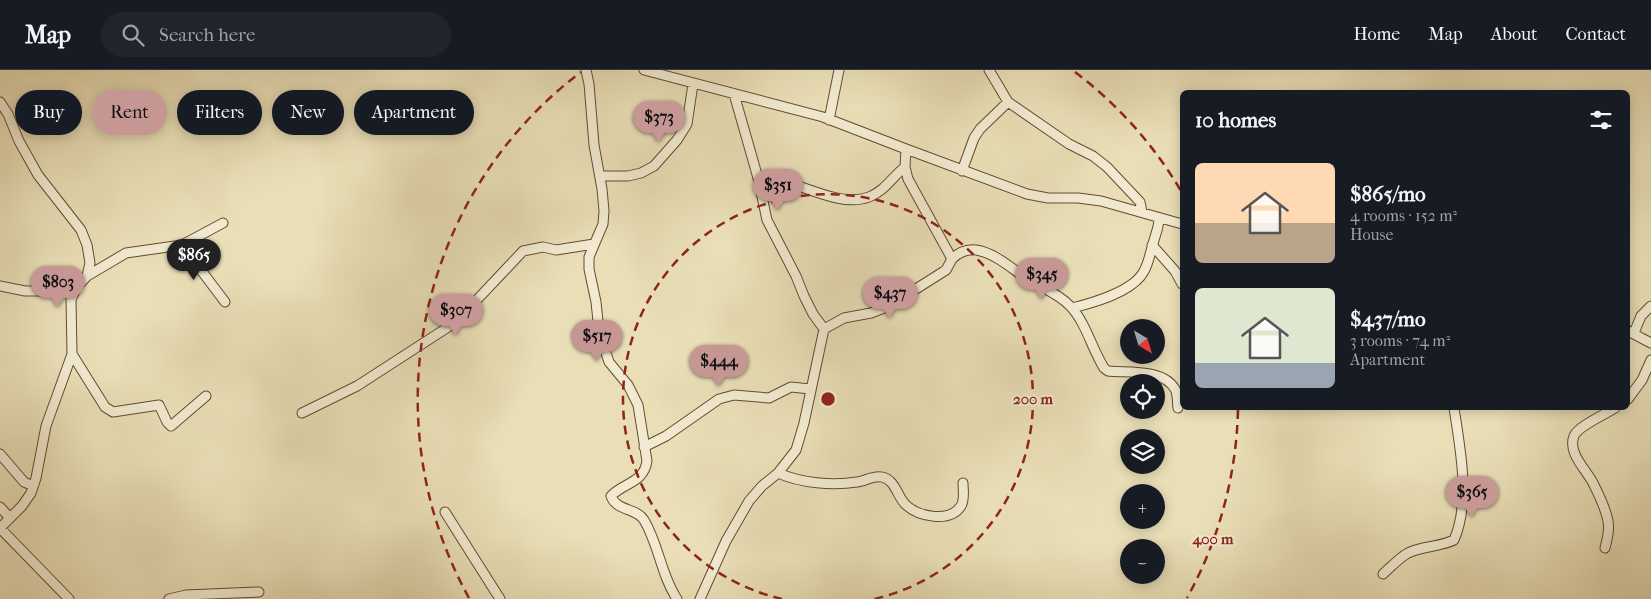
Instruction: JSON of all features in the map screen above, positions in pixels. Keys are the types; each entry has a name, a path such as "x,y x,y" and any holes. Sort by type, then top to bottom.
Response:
{"street":[{"path":"586,70 594,145 604,211 603,224 589,257 589,269 602,341 609,362 628,384 638,405 646,461 646,467 641,475 611,496 617,504 639,514 644,519 668,582 677,599"},
{"path":"644,70 788,107 829,120 1026,194 1048,198 1078,198 1101,202 1180,223"},
{"path":"829,120 839,70"},
{"path":"989,70 1008,102 1070,144 1107,166 1140,202 1142,212"},
{"path":"600,176 628,176 642,173 654,166 677,140 687,124 693,84"},
{"path":"734,94 758,178 767,220 813,314 824,329"},
{"path":"0,102 8,114 19,141 38,175 84,237 90,263 87,276"},
{"path":"962,171 974,138 985,124 1008,102"},
{"path":"906,149 905,167 911,187 952,259"},
{"path":"758,178 791,184 829,196 858,199 869,197 883,189 905,167"},
{"path":"1072,308 1090,304 1133,284 1144,272 1159,226 1159,218"},
{"path":"69,599 0,528 22,506 34,486 46,426 72,354 70,306 73,294 87,276 126,253 182,245 223,222"},
{"path":"302,413 357,386 456,322 523,251 542,247 556,250 594,244"},
{"path":"182,245 225,302"},
{"path":"1152,245 1169,263 1180,281"},
{"path":"700,599 726,541 749,501 762,486 778,473 796,450 804,423 824,329 844,318 871,313 889,306 946,270 958,253 966,250 977,250 991,255 1029,280 1054,293 1072,308 1104,368 1108,371 1131,371 1158,376 1175,389 1178,408"},
{"path":"0,286 25,291 40,291 78,286"},
{"path":"1651,306 1641,316 1631,332 1651,343"},
{"path":"72,354 105,407 113,412 159,406 167,422 172,426 206,396"},
{"path":"1630,396 1642,380 1651,360"},
{"path":"644,447 666,436 719,399 734,395 769,398 791,388 810,389"},
{"path":"1383,574 1408,553 1443,545 1454,540 1458,531 1464,486 1454,410"},
{"path":"1605,548 1609,534 1608,520 1594,485 1577,458 1574,450 1574,436 1581,429 1612,410"},
{"path":"0,454 24,482 34,486"},
{"path":"778,473 789,478 805,481 844,484 861,482 875,476 882,477 892,483 904,504 910,509 941,517 955,512 962,505 964,497 963,484"},
{"path":"0,507 10,518"},
{"path":"445,512 500,599"},
{"path":"169,599 186,595 259,592"}]}
